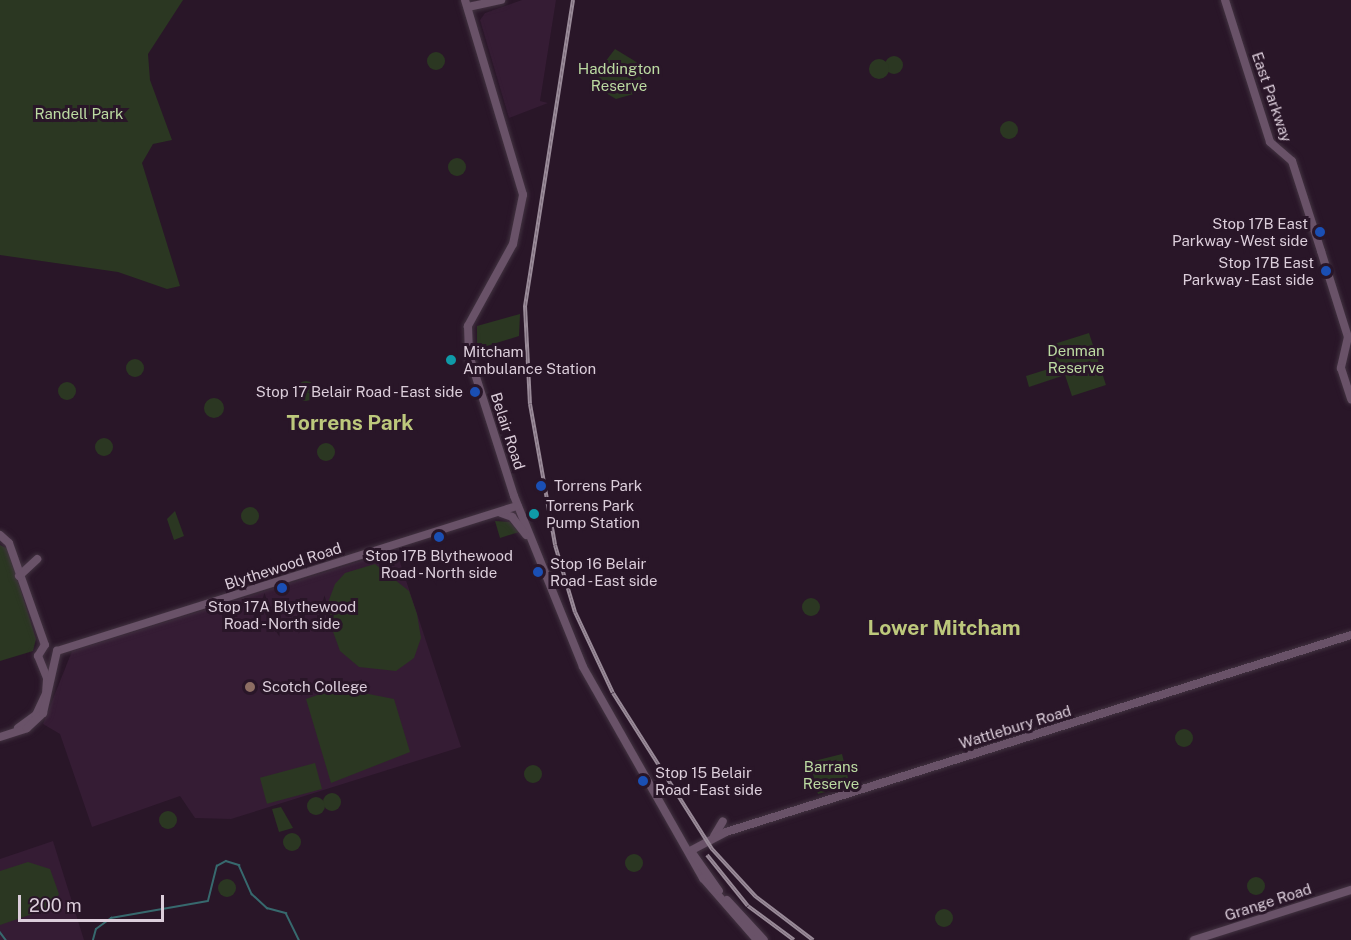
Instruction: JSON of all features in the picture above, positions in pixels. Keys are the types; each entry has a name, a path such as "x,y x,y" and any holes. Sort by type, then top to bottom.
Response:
{"main road":[{"path":"466,3 483,0"},
{"path":"466,3 492,3 501,0"},
{"name":"East Parkway","path":"1225,0 1270,142 1292,161 1332,284 1348,337 1341,368 1351,399"},
{"name":"Belair Road","path":"466,3 523,195 513,244 468,326 468,346 518,506 583,667 690,851 703,878 757,940"},
{"path":"473,23 492,3"},
{"name":"Blythewood Road","path":"57,651 518,506"},
{"path":"494,513 512,517 532,544"},
{"path":"0,536 9,543 45,645 57,651 43,713 27,728 0,737"},
{"path":"19,576 37,559"},
{"name":"Wattlebury Road","path":"690,851 713,837 1351,635"},
{"path":"9,734 41,706 48,678 38,652 45,645"},
{"path":"43,663 53,662"},
{"path":"713,837 723,821"},
{"name":"Belair Road","path":"690,851 764,940"},
{"name":"Grange Road","path":"1194,940 1351,890"}],"shaded area":[{"path":"522,0 556,0 540,101 548,103 509,118 480,20 485,13"},
{"name":"Scotch College","path":"396,550 461,747 231,819 195,818 180,796 92,827 60,734 43,724 72,651"},
{"path":"53,841 84,940 0,940 0,859"}],"green space":[{"name":"Randell Park","path":"0,0 183,0 148,54 150,80 172,140 153,144 142,163 180,286 167,289 118,272 0,255"},
{"name":"Haddington Reserve","path":"615,49 638,63 644,91 616,99 589,83"},
{"path":"436,52 442,55 445,61 442,67 436,70 430,67 427,61 430,55"},
{"path":"894,56 900,59 903,65 900,71 894,74 888,71 885,65 888,59"},
{"path":"879,59 886,62 889,69 886,76 879,79 872,76 869,69 872,62"},
{"path":"1009,121 1015,124 1018,130 1015,136 1009,139 1003,136 1000,130 1003,124"},
{"path":"457,158 463,161 466,167 463,173 457,176 451,173 448,167 451,161"},
{"path":"520,314 519,336 477,349 477,326"},
{"name":"Denman Reserve","path":"1089,333 1106,385 1072,396 1065,375 1029,387 1026,376 1058,366 1051,345"},
{"path":"131,359 139,359 144,364 142,375 131,377 126,372 126,364"},
{"path":"306,381 313,384 316,391 313,398 306,401 299,398 296,391 299,384"},
{"path":"67,382 73,385 76,391 73,397 67,400 61,397 58,391 61,385"},
{"path":"214,398 221,401 224,408 221,415 214,418 207,415 204,408 207,401"},
{"path":"104,438 110,441 113,447 110,453 104,456 98,453 95,447 98,441"},
{"path":"322,443 330,443 335,448 333,459 322,461 317,456 317,448"},
{"path":"250,507 256,510 259,516 256,522 250,525 244,522 241,516 244,510"},
{"path":"175,511 184,536 174,540 167,519"},
{"path":"495,521 510,522 519,532 500,538"},
{"path":"0,545 8,549 36,639 33,651 0,661"},
{"path":"375,564 409,591 417,614 421,638 414,658 396,671 359,667 340,651 331,626 329,600 335,584 345,573"},
{"path":"807,598 815,598 820,603 818,614 807,616 802,611 802,603"},
{"path":"338,688 394,699 410,752 331,783 306,699"},
{"path":"1184,729 1190,732 1193,738 1190,744 1184,747 1178,744 1175,738 1178,732"},
{"name":"Barrans Reserve","path":"842,754 850,786 818,794 810,762"},
{"path":"315,763 322,789 267,804 260,778"},
{"path":"533,765 539,768 542,774 539,780 533,783 527,780 524,774 527,768"},
{"path":"332,793 338,796 341,802 338,808 332,811 326,808 323,802 326,796"},
{"path":"316,797 322,800 325,806 322,812 316,815 310,812 307,806 310,800"},
{"path":"281,807 293,828 279,832 272,809"},
{"path":"168,811 174,814 177,820 174,826 168,829 162,826 159,820 162,814"},
{"path":"292,833 298,836 301,842 298,848 292,851 286,848 283,842 286,836"},
{"path":"630,854 638,854 643,859 641,870 630,872 625,867 625,859"},
{"path":"28,862 50,869 59,894 50,908 0,925 0,871"},
{"path":"1256,877 1262,880 1265,886 1262,892 1256,895 1250,892 1247,886 1250,880"},
{"path":"227,879 235,884 236,888 231,896 227,897 219,892 218,888 223,880"},
{"path":"944,909 950,912 953,918 950,924 944,927 938,924 935,918 938,912"}],"waterway":[{"path":"93,940 96,929 111,918 208,901 217,866 226,861 239,865 252,894 267,908 286,913 299,940"},
{"path":"0,932 6,940"}],"railway":[{"path":"573,0 525,306 530,404 555,545 575,612 613,693 712,849 755,896 813,940"},
{"path":"707,855 748,906 794,940"}],"place":[{"name":"Stop 17B East Parkway - West side","path":"1320,232"},
{"name":"Stop 17B East Parkway - East side","path":"1326,271"},
{"name":"Mitcham Ambulance Station","path":"451,360"},
{"name":"Stop 17 Belair Road - East side","path":"475,392"},
{"name":"Torrens Park","path":"541,486"},
{"name":"Torrens Park Pump Station","path":"534,514"},
{"name":"Stop 17B Blythewood Road - North side","path":"439,537"},
{"name":"Stop 16 Belair Road - East side","path":"538,572"},
{"name":"Stop 17A Blythewood Road - North side","path":"282,588"},
{"name":"Scotch College","path":"250,687"},
{"name":"Stop 15 Belair Road - East side","path":"643,781"}],"district":[{"name":"Torrens Park","path":"350,423"},
{"name":"Lower Mitcham","path":"944,628"}]}
